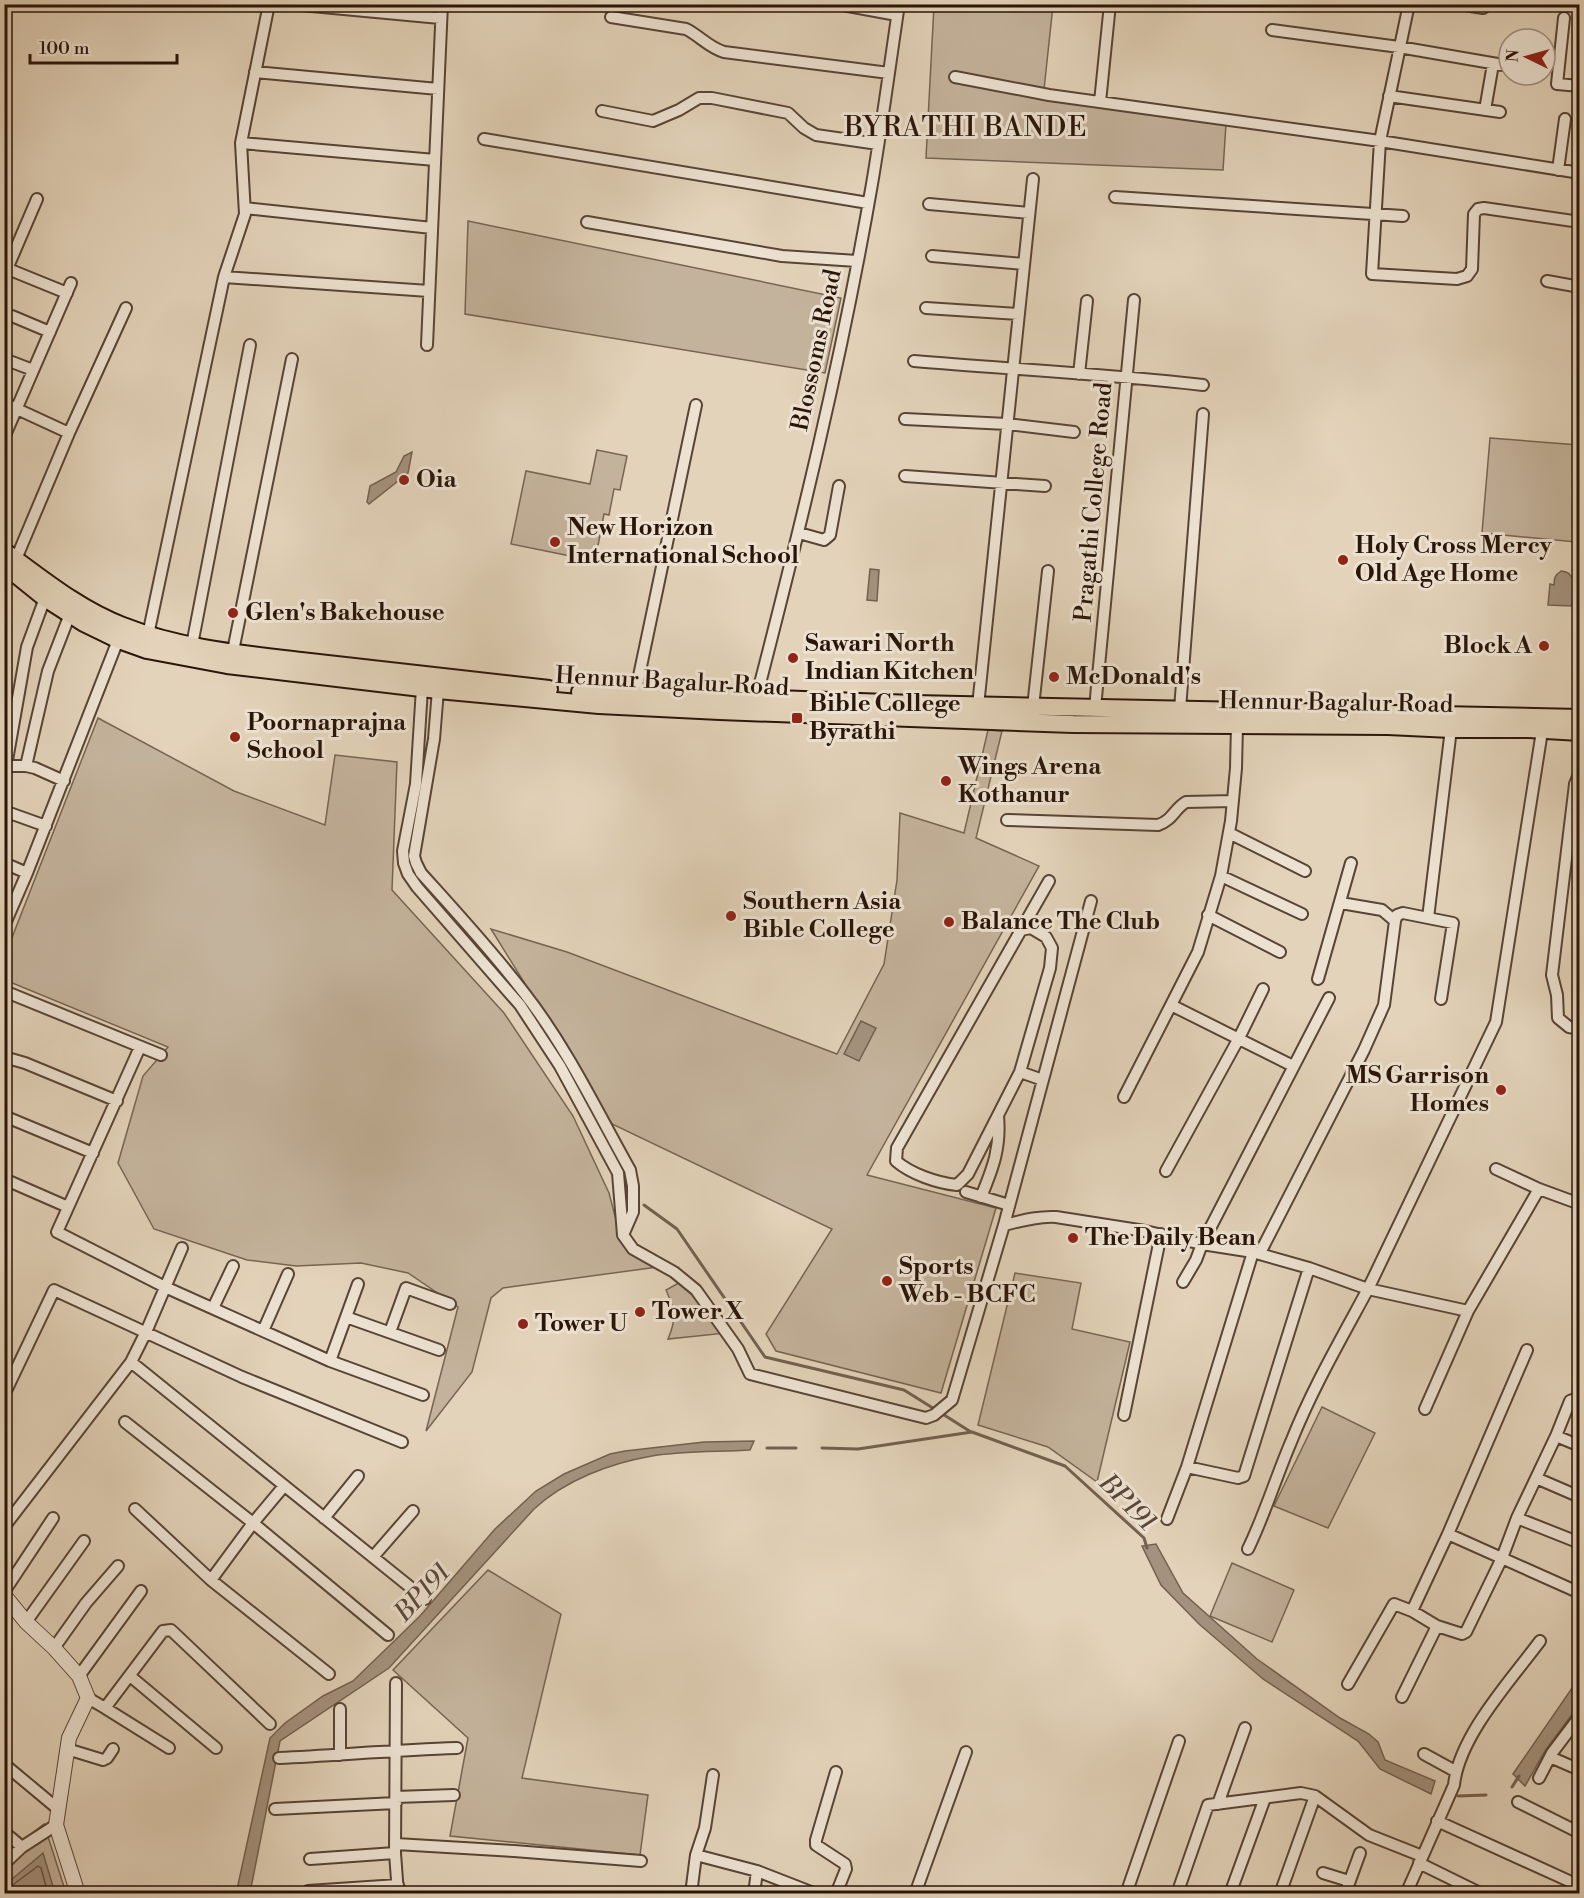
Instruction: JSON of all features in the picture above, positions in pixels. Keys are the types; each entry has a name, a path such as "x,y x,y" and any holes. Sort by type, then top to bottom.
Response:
{"main road":[{"name":"Hennur Bagalur Road","path":"8,565 45,598 84,623 121,633 148,635 232,651 249,661 430,689 599,705 720,705 1073,724 1529,729 1543,723 1580,732"},
{"name":"Hennur Bagalur Road","path":"8,565 68,596 147,650 249,661 368,669 720,705 756,699 1180,709 1543,723 1580,718"}],"street":[{"path":"148,635 224,277 245,214 241,143 269,4"},
{"path":"290,4 440,18"},
{"path":"427,345 442,4"},
{"path":"837,4 898,10"},
{"path":"1100,102 1110,4"},
{"path":"1408,4 1380,141 1372,274 1457,279 1467,276 1472,269 1474,214 1478,209 1580,222"},
{"path":"1458,4 1483,8 1488,4"},
{"name":"Blossoms Road","path":"756,699 799,533 826,412 868,203 898,10"},
{"path":"611,17 686,29 695,33 712,48 724,52 888,73"},
{"path":"1563,18 1557,84 1580,86"},
{"path":"1272,30 1497,64"},
{"path":"1485,110 1493,64"},
{"path":"255,72 438,89"},
{"path":"955,77 1049,95 1380,141 1580,173"},
{"path":"1389,96 1500,112"},
{"path":"602,111 653,121 699,98 712,98 788,112 804,128 816,135 878,144"},
{"path":"1558,170 1565,119"},
{"path":"484,139 868,203"},
{"path":"241,143 435,160"},
{"path":"978,706 1033,180"},
{"path":"1115,197 1403,216"},
{"path":"6,433 69,289 6,273 38,199"},
{"path":"929,204 1029,213"},
{"path":"245,208 432,228"},
{"path":"586,222 782,256 857,261"},
{"path":"932,256 1024,264"},
{"path":"224,277 429,291"},
{"path":"1547,282 1580,287"},
{"name":"Pragathi College Road","path":"1095,708 1134,300"},
{"path":"1079,374 1087,301"},
{"path":"8,565 126,308"},
{"path":"926,308 1019,314"},
{"path":"12,316 50,332"},
{"path":"192,645 250,345"},
{"path":"4,359 33,370"},
{"path":"232,651 292,359"},
{"path":"914,361 1126,376 1203,385"},
{"path":"4,403 69,434"},
{"path":"635,695 696,405"},
{"path":"1180,709 1203,414"},
{"path":"906,419 1007,424 1074,432"},
{"path":"905,476 1045,486"},
{"path":"799,533 824,540 830,536 839,486"},
{"path":"1033,707 1048,571"},
{"path":"45,598 27,647 5,766 26,766 64,781"},
{"path":"26,766 48,671 70,614"},
{"path":"6,921 64,781 121,633"},
{"path":"430,689 434,739 414,856 416,863 421,873 526,995 559,1044 630,1170 633,1186 633,1212 623,1235"},
{"path":"430,689 416,784 403,851 404,863 412,881 520,1005 560,1066 618,1173 623,1235 633,1249 674,1272 696,1290 738,1349 750,1374 926,1418 934,1415 952,1400 1010,1205 1091,901"},
{"path":"1248,1549 1261,1524 1291,1441 1311,1395 1368,1289 1496,1022 1543,723"},
{"path":"1125,1097 1198,952 1209,921 1208,915 1221,876 1229,833 1236,768 1237,725"},
{"path":"1428,918 1451,729"},
{"path":"1580,772 1575,784 1552,975 1557,995 1558,1018 1569,1027 1580,1029"},
{"path":"1007,820 1158,825 1167,822 1186,802 1233,801"},
{"path":"4,811 46,826"},
{"path":"1229,833 1305,871"},
{"path":"4,863 27,873"},
{"path":"1318,979 1351,863"},
{"path":"1221,876 1302,914"},
{"path":"1021,930 1031,928 1046,937 1052,948 1050,968 1020,1072 968,1174 957,1185 947,1184 905,1168 896,1161 897,1148 1049,880"},
{"path":"434,907 445,899"},
{"path":"1341,903 1382,910 1395,921"},
{"path":"1167,1519 1187,1467 1256,1253 1364,1050 1384,1005 1397,915 1403,913 1453,923 1441,999"},
{"path":"1208,915 1280,952"},
{"path":"1166,1172 1263,989"},
{"path":"4,991 161,1055"},
{"path":"1182,1282 1196,1260 1202,1244 1329,998"},
{"path":"1171,1005 1293,1066"},
{"path":"140,1047 57,1232 165,1287 330,1361 423,1395"},
{"path":"4,1057 25,1063 117,1101"},
{"path":"1020,1072 1043,1080"},
{"path":"981,1197 992,1170 1000,1137 998,1115"},
{"path":"4,1116 93,1153"},
{"path":"1496,1169 1539,1189 1578,1200"},
{"path":"4,1179 68,1207"},
{"path":"1425,1409 1468,1311 1539,1189"},
{"path":"966,1192 1010,1205"},
{"path":"1004,1225 1042,1216 1161,1234 1256,1253 1309,1268 1368,1289 1468,1311"},
{"path":"1124,1415 1161,1234"},
{"path":"4,1527 131,1362 182,1248"},
{"path":"213,1308 233,1266"},
{"path":"1187,1467 1238,1478 1244,1476 1309,1268"},
{"path":"263,1331 288,1274"},
{"path":"330,1361 358,1284"},
{"path":"390,1332 406,1288 450,1304"},
{"path":"4,1395 54,1290 242,1377 402,1442"},
{"path":"346,1317 439,1350"},
{"path":"1412,1611 1448,1534 1527,1350"},
{"path":"131,1362 425,1599"},
{"path":"1348,1684 1391,1607 1398,1604 1437,1626 1461,1634 1466,1632 1502,1558 1517,1518 1570,1401 1580,1400"},
{"path":"125,1422 253,1523 388,1635"},
{"path":"1556,1436 1580,1446"},
{"path":"324,1518 358,1476"},
{"path":"1536,1478 1580,1497"},
{"path":"211,1580 284,1486"},
{"path":"135,1509 211,1580 329,1674"},
{"path":"373,1557 413,1511"},
{"path":"53,1518 4,1593 26,1622 79,1676 88,1698 169,1748"},
{"path":"1517,1518 1580,1543"},
{"path":"1448,1534 1580,1593"},
{"path":"26,1622 84,1541"},
{"path":"54,1648 86,1603 118,1566"},
{"path":"79,1676 141,1591"},
{"path":"1402,1697 1437,1626"},
{"path":"105,1708 163,1630 171,1630 270,1724"},
{"path":"1406,1893 1454,1785 1455,1770 1466,1744 1540,1641"},
{"path":"130,1676 216,1748"},
{"path":"308,1891 398,1889 395,1849 396,1683"},
{"path":"78,1893 56,1825 69,1738 88,1698"},
{"path":"340,1709 340,1755"},
{"path":"1539,1778 1550,1756 1580,1716"},
{"path":"1218,1804 1245,1728"},
{"path":"1125,1893 1179,1741"},
{"path":"279,1758 457,1748"},
{"path":"67,1749 103,1760 113,1749"},
{"path":"915,1893 966,1752"},
{"path":"1424,1754 1455,1770"},
{"path":"1550,1756 1580,1770"},
{"path":"4,1764 58,1809"},
{"path":"836,1772 816,1840 816,1845 845,1864 846,1869 836,1893"},
{"path":"691,1893 696,1855 705,1828 713,1775"},
{"path":"1177,1893 1208,1805 1301,1793 1315,1796 1369,1835 1420,1859 1482,1893"},
{"path":"275,1809 454,1795"},
{"path":"1280,1893 1315,1796"},
{"path":"1230,1893 1265,1798"},
{"path":"1518,1802 1580,1833"},
{"path":"1437,1821 1580,1886"},
{"path":"4,1864 22,1847 56,1825"},
{"path":"4,1832 22,1847"},
{"path":"310,1859 395,1849 514,1851 641,1861"},
{"path":"1345,1893 1360,1852"},
{"path":"696,1855 758,1871 816,1893"},
{"path":"754,1893 758,1871"},
{"path":"1323,1873 1349,1881"}],"shaded area":[{"path":"934,5 1053,5 1043,99 1226,124 1223,170 926,158"},
{"path":"468,221 841,298 825,373 465,314"},
{"path":"1490,438 1579,445 1580,512 1576,542 1482,533"},
{"path":"597,450 627,456 620,490 614,489 609,515 604,514 595,561 511,544 526,471 590,484"},
{"path":"98,718 234,791 325,825 335,755 397,762 392,890 504,1013 573,1116 609,1193 621,1239 665,1266 503,1288 491,1298 472,1372 426,1431 458,1307 408,1273 361,1263 296,1266 247,1260 154,1229 118,1163 143,1076 168,1047 5,980 4,958"},
{"path":"988,730 1002,731 976,838 1039,866 867,1175 996,1208 941,1393 776,1351 766,1334 832,1229 612,1124 491,929 567,952 837,1054 884,964 897,880 900,813 964,833"},
{"path":"1015,1273 1081,1283 1072,1329 1130,1342 1097,1482 1048,1447 978,1425"},
{"path":"684,1280 726,1333 668,1339 674,1314 666,1290"},
{"path":"1322,1407 1375,1433 1328,1528 1274,1506"},
{"path":"1232,1563 1294,1590 1272,1642 1210,1616"},
{"path":"488,1570 561,1614 522,1778 648,1795 640,1855 450,1836 468,1738 393,1670"},
{"path":"44,1824 66,1893 5,1894 5,1854"}],"water":[{"path":"412,452 408,473 369,504 367,502 370,486 396,472 404,456"},
{"path":"870,569 879,570 877,601 867,600"},
{"path":"1561,571 1567,572 1572,579 1572,606 1548,605 1550,584 1554,585 1555,577"},
{"path":"861,1021 876,1028 859,1061 844,1054"},
{"path":"754,1441 750,1450 664,1454 621,1463 574,1481 534,1509 389,1668 280,1741 250,1893 236,1894 270,1738 285,1723 323,1696 353,1681 420,1616 495,1529 536,1491 564,1474 610,1454 704,1442"},
{"path":"1156,1544 1183,1593 1257,1659 1340,1718 1369,1734 1378,1742 1385,1760 1435,1781 1431,1794 1380,1769 1358,1741 1263,1679 1199,1624 1161,1585 1142,1546"},
{"path":"1579,1678 1579,1705 1545,1751 1525,1786 1513,1774"},
{"path":"43,1853 55,1893 5,1893 5,1885"}],"waterway":[{"path":"644,1205 677,1229 765,1357 904,1390 936,1410"},
{"path":"941,1413 971,1432"},
{"name":"BP191","path":"822,1448 858,1449 972,1432 1065,1466 1144,1538 1147,1548"},
{"path":"767,1448 796,1448"},
{"name":"BP191","path":"1512,1787 1519,1776"},
{"name":"BP191","path":"1458,1796 1486,1795"}],"place":[{"name":"Oia","path":"404,480"},
{"name":"New Horizon International School","path":"555,542"},
{"name":"Holy Cross Mercy Old Age Home","path":"1343,560"},
{"name":"Glen's Bakehouse","path":"233,613"},
{"name":"Block A","path":"1544,646"},
{"name":"Sawari North Indian Kitchen","path":"793,658"},
{"name":"McDonald's","path":"1054,677"},
{"name":"Bible College Byrathi","path":"797,718"},
{"name":"Poornaprajna School","path":"235,737"},
{"name":"Wings Arena Kothanur","path":"946,781"},
{"name":"Southern Asia Bible College","path":"731,916"},
{"name":"Balance The Club","path":"949,922"},
{"name":"MS Garrison Homes","path":"1501,1090"},
{"name":"The Daily Bean","path":"1073,1238"},
{"name":"Sports Web - BCFC","path":"887,1281"},
{"name":"Tower X","path":"640,1312"},
{"name":"Tower U","path":"523,1324"}],"district":[{"name":"BYRATHI BANDE","path":"966,128"}]}
